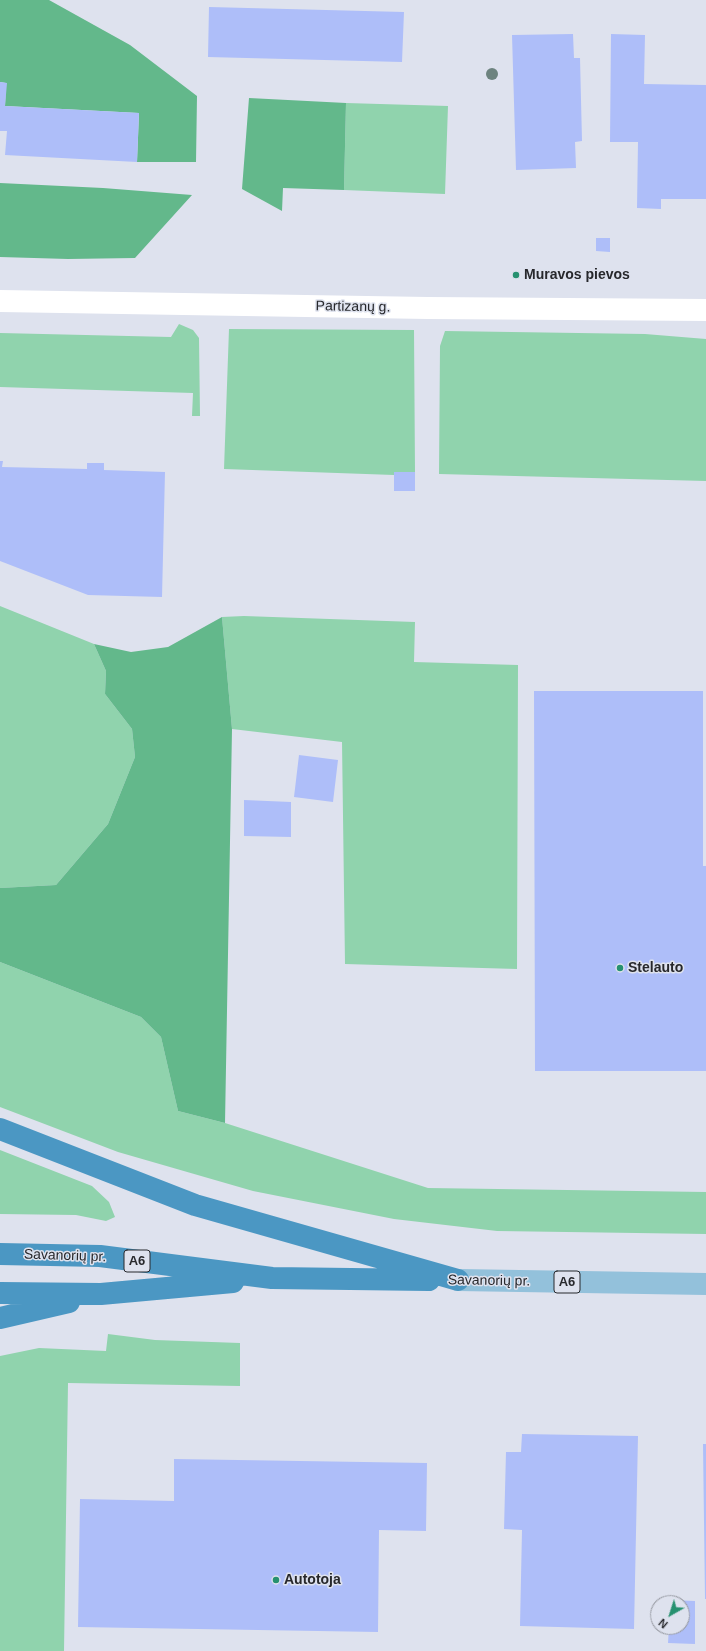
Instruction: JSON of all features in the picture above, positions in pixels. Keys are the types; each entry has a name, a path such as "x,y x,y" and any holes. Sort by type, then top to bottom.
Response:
{"highway":[{"path":"0,1129 194,1205 458,1280"},
{"name":"Savanorių pr.","path":"0,1254 100,1256 272,1278"},
{"name":"Savanorių pr.","path":"0,1293 101,1294 272,1278 458,1280"},
{"path":"0,1318 101,1294"}],"main road":[{"name":"Savanorių pr.","path":"458,1280 706,1284"}],"street":[{"name":"Partizanų g.","path":"0,301 420,308 706,310"}],"green space":[{"path":"0,0 49,0 130,45 197,96 196,162 137,162 139,113 5,106 6,83 0,82"},
{"path":"249,98 346,103 344,190 283,188 282,211 242,189"},
{"path":"346,103 448,106 445,194 344,190"},
{"path":"0,183 103,188 192,195 135,258 68,259 0,257"},
{"path":"179,324 193,330 199,338 200,416 192,416 193,393 0,387 0,333 171,337"},
{"path":"229,329 414,330 415,472 394,472 394,475 224,469"},
{"path":"445,331 645,334 706,339 706,481 439,474 440,346"},
{"path":"0,606 94,644 106,671 105,694 132,729 135,757 108,824 56,885 0,888"},
{"path":"244,616 415,622 414,662 518,665 517,969 345,964 342,742 232,729 222,617"},
{"path":"222,617 232,729 225,1123 178,1111 161,1037 141,1017 0,962 0,888 56,885 108,824 135,757 132,729 105,694 106,671 94,644 131,652 168,647"},
{"path":"0,962 141,1017 161,1037 178,1111 225,1123 428,1188 706,1192 706,1234 497,1231 394,1219 253,1191 118,1152 0,1107"},
{"path":"0,1150 92,1186 109,1202 115,1217 106,1221 76,1215 0,1214"},
{"path":"108,1334 155,1340 240,1343 240,1386 68,1383 64,1651 0,1651 0,1356 39,1348 106,1351"}],"building":[{"path":"209,7 404,12 402,62 208,57"},
{"path":"573,34 574,58 580,58 582,141 575,142 576,168 516,170 512,35"},
{"path":"611,34 645,35 644,84 706,85 706,199 661,199 661,209 637,208 638,142 610,142"},
{"path":"0,82 7,83 5,106 139,113 137,162 5,155 7,131 0,131"},
{"path":"596,238 610,238 610,252 596,251"},
{"path":"0,461 3,461 2,467 87,469 87,463 104,463 104,470 165,472 162,597 88,595 0,561"},
{"path":"394,472 415,472 415,491 394,491"},
{"name":"Stelauto","path":"534,691 703,691 703,866 706,866 706,1071 535,1071"},
{"path":"299,755 338,760 333,802 294,797"},
{"path":"244,800 291,802 291,837 244,836"},
{"path":"522,1434 638,1436 634,1629 520,1626 522,1530 504,1529 506,1452 521,1452"},
{"path":"703,1444 706,1444 706,1599 705,1599"},
{"name":"Autotoja","path":"174,1459 427,1463 426,1531 379,1530 378,1632 78,1627 80,1499 174,1501"},
{"path":"690,1601 695,1601 695,1644 668,1643 668,1635 690,1635"}],"place":[{"name":"Muravos pievos","path":"516,275"},
{"name":"Stelauto","path":"620,968"},
{"name":"Autotoja","path":"276,1580"}]}
